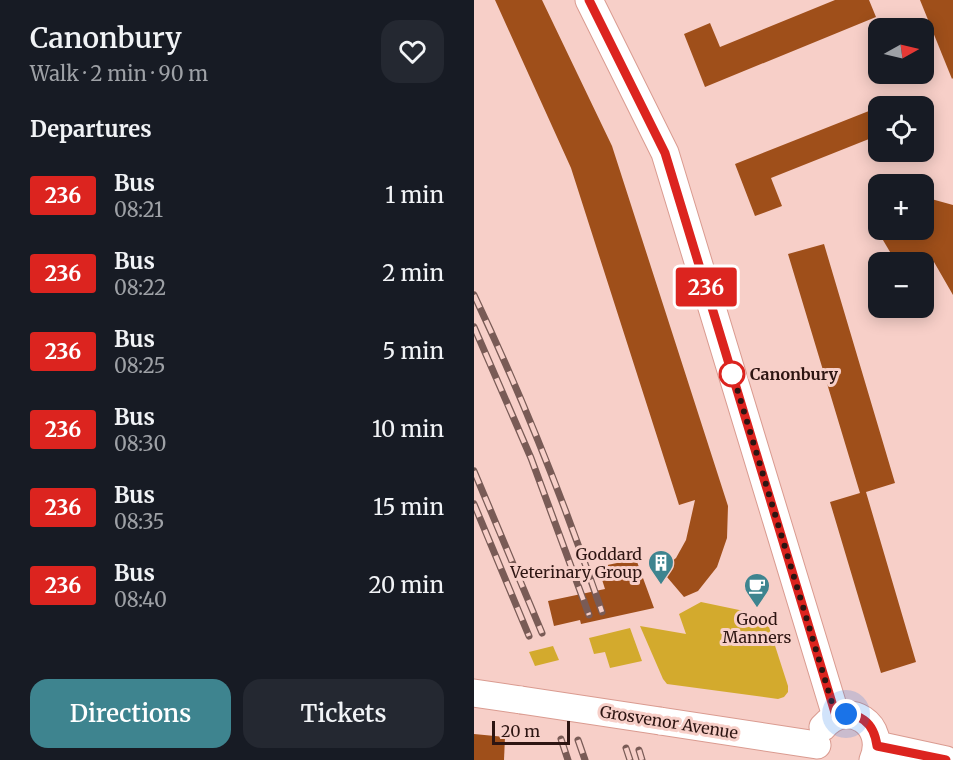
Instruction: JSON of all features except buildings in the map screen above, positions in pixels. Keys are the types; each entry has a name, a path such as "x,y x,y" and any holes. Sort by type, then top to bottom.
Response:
{"street":[{"path":"589,0 665,153 836,716 856,715 872,727 876,736 875,753 946,760"},
{"name":"Grosvenor Avenue","path":"474,693 660,721 820,752 822,728 836,716"}],"shaded area":[{"path":"701,602 744,611 769,627 788,686 788,692 784,697 778,699 667,684 640,626 686,634 679,614"},
{"path":"630,628 642,661 610,668 605,652 594,654 589,638"},
{"path":"553,646 559,660 535,666 529,652"}],"railway":[{"path":"474,295 542,452 602,612"},
{"path":"474,327 531,458 589,615"},
{"path":"474,471 542,633"},
{"path":"474,504 529,636"},
{"path":"561,739 568,760"},
{"path":"578,740 585,760"},
{"path":"626,748 630,760"},
{"path":"639,750 642,760"}],"bus line":[{"name":"236","path":"589,0 665,153 836,716 856,715 864,720 872,727 877,746 946,760"}],"place":[{"name":"Canonbury","path":"732,374"},
{"name":"Goddard Veterinary Group","path":"661,586"},
{"name":"Good Manners","path":"757,609"}],"route":[{"path":"732,374 732,372 836,716 846,714"}]}
